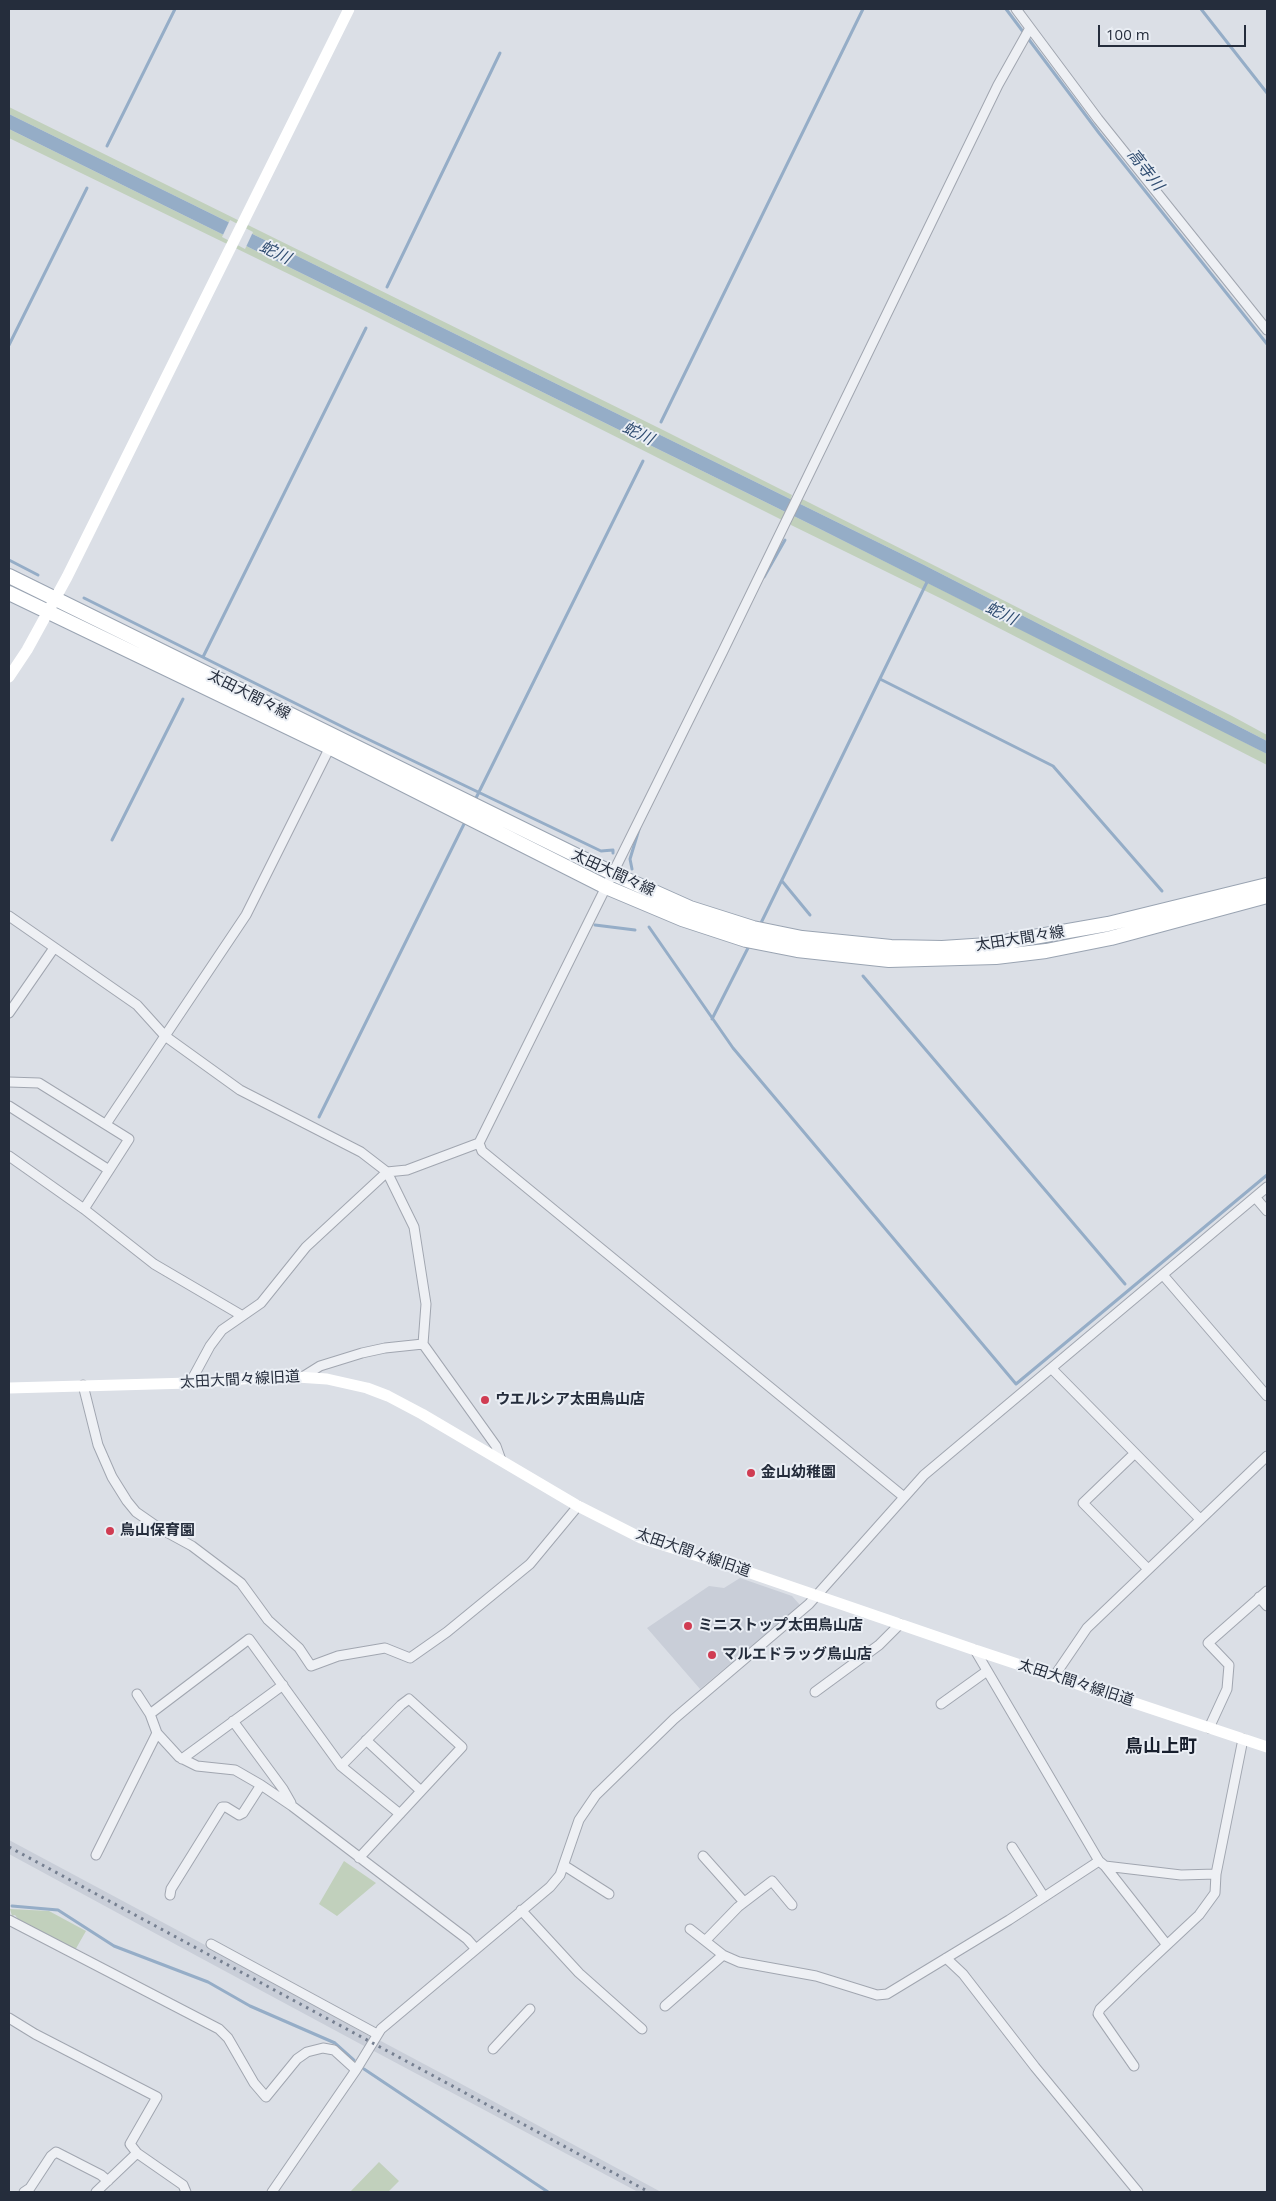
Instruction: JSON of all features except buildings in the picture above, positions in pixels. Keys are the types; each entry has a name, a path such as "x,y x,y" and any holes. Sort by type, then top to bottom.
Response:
{"main road":[{"name":"太田大間々線","path":"9,576 326,734 614,874 690,908 753,928 843,943 942,948 1023,940 1108,924 1267,885"},
{"name":"太田大間々線","path":"9,593 330,747 606,887 682,919 746,940 797,950 889,960 946,960 1046,951 1111,938 1267,896"}],"street":[{"path":"9,677 56,599 349,9"},
{"path":"1016,9 1098,118 1267,330"},
{"path":"190,1383 222,1330 241,1315 261,1303 306,1247 387,1172 407,1170 479,1143 614,874 994,94 1030,28"},
{"path":"106,1124 246,915 330,747"},
{"path":"9,916 137,1005 165,1036 240,1090 361,1152 387,1172 414,1227 426,1304 423,1344 496,1446 501,1460"},
{"path":"9,1013 54,948"},
{"path":"9,1082 39,1083 129,1139 84,1209"},
{"path":"9,1106 110,1170"},
{"path":"479,1143 482,1151 489,1157 904,1497"},
{"path":"9,1156 84,1209 154,1264 241,1315"},
{"path":"272,2192 356,2070 376,2034 475,1948 556,1882 565,1866 579,1820 596,1796 674,1719 817,1596 924,1475 1267,1187"},
{"path":"1255,1197 1267,1211"},
{"path":"1164,1275 1267,1396"},
{"path":"304,1376 320,1366 362,1353 385,1348 423,1344"},
{"path":"1052,1369 1200,1519"},
{"name":"太田大間々線旧道","path":"9,1388 190,1383 304,1376 344,1382 388,1396 578,1506 641,1538 1267,1747"},
{"path":"83,1385 98,1445 112,1477 127,1501 136,1512 159,1528 192,1546 241,1583 268,1620 299,1648 311,1666 338,1656 385,1648 410,1658 447,1632 530,1564 578,1506"},
{"path":"1135,1453 1083,1503 1148,1570"},
{"path":"1055,1675 1087,1628 1267,1456"},
{"path":"1209,1728 1227,1688 1229,1665 1208,1643 1267,1591"},
{"path":"1260,1597 1267,1606"},
{"path":"815,1692 879,1645 900,1624"},
{"path":"150,1714 249,1639 341,1766 400,1814"},
{"path":"975,1650 1102,1864 1167,1945"},
{"path":"941,1704 987,1671"},
{"path":"182,1759 283,1685"},
{"path":"137,1694 150,1714 157,1733 182,1759 197,1766 235,1770 292,1806 467,1939 475,1948"},
{"path":"341,1766 409,1699 462,1747 359,1858"},
{"path":"234,1721 283,1789 292,1806"},
{"path":"96,1856 157,1733"},
{"path":"1134,2066 1098,2014 1100,2009 1199,1915 1215,1894 1216,1874 1243,1739"},
{"path":"366,1740 421,1791"},
{"path":"170,1896 171,1889 222,1807 226,1807 239,1815 243,1813 260,1786"},
{"path":"1012,1847 1044,1897"},
{"path":"703,1856 744,1902"},
{"path":"690,1929 723,1955 762,1967 816,1976 877,1995 887,1994 1044,1897 1102,1864 1181,1875 1216,1874"},
{"path":"565,1866 609,1894"},
{"path":"706,1940 744,1902 772,1881 792,1905"},
{"path":"521,1910 579,1972 642,2029"},
{"path":"9,1920 219,2029 232,2044 254,2083 266,2097 297,2059 307,2052 323,2048 334,2050 356,2070"},
{"path":"211,1944 376,2034"},
{"path":"665,2006 723,1955"},
{"path":"946,1958 963,1974 1035,2067 1138,2192"},
{"path":"493,2049 530,2009"},
{"path":"9,2018 35,2034 157,2097 130,2144 138,2153 183,2185 186,2192"},
{"path":"24,2192 30,2188 51,2156 56,2152 101,2175 108,2181"},
{"path":"96,2192 138,2153"}],"shaded area":[{"path":"740,1578 792,1596 800,1605 700,1689 647,1628 709,1586 724,1588"},
{"path":"9,1840 371,2037 366,2047 9,1854"},
{"path":"379,2040 661,2192 638,2192 372,2050"}],"green space":[{"path":"9,107 663,430 792,495 791,498 801,502 802,499 987,592 1232,716 1267,735 1267,741 924,565 9,114"},
{"path":"9,129 818,528 1194,716 1267,754 1267,765 942,599 791,525 790,522 780,519 367,312 9,138"},
{"path":"344,1861 376,1883 337,1916 319,1904"},
{"path":"10,1909 49,1911 86,1931 74,1952 17,1921 18,1919 15,1915 12,1916"},
{"path":"379,2162 399,2181 388,2192 350,2192"}],"water":[{"name":"蛇川","path":"9,114 924,565 1267,741 1267,754 818,528 9,129"}],"pier":[{"path":"230,220 253,232 245,249 222,237"}],"waterway":[{"path":"107,146 175,9"},
{"path":"661,422 863,9"},
{"name":"高寺川","path":"1006,9 1099,133 1267,344"},
{"path":"1201,9 1267,93"},
{"path":"387,287 500,53"},
{"path":"9,345 87,188"},
{"path":"203,657 366,328"},
{"path":"475,800 643,461"},
{"path":"764,577 785,540"},
{"path":"9,560 38,575"},
{"path":"760,925 928,580"},
{"path":"84,598 353,732 601,851 613,850 613,853"},
{"path":"880,679 1053,766 1162,891"},
{"path":"112,840 183,699"},
{"path":"319,1117 466,820"},
{"path":"632,869 630,859 640,826"},
{"path":"782,881 810,915"},
{"path":"595,925 635,930"},
{"path":"649,927 733,1048 1016,1384 1267,1175"},
{"path":"712,1019 750,944"},
{"path":"863,976 1125,1284"},
{"path":"12,1906 58,1910 114,1946 208,1982 250,2006 335,2043 354,2060"},
{"path":"364,2069 548,2192"}],"railway":[{"path":"9,1847 649,2192"}],"place":[{"name":"ウエルシア太田鳥山店","path":"485,1400"},
{"name":"金山幼稚園","path":"751,1473"},
{"name":"鳥山保育園","path":"110,1531"},
{"name":"ミニストップ太田鳥山店","path":"688,1626"},
{"name":"マルエドラッグ鳥山店","path":"712,1655"}],"district":[{"name":"鳥山上町","path":"1161,1747"}]}
